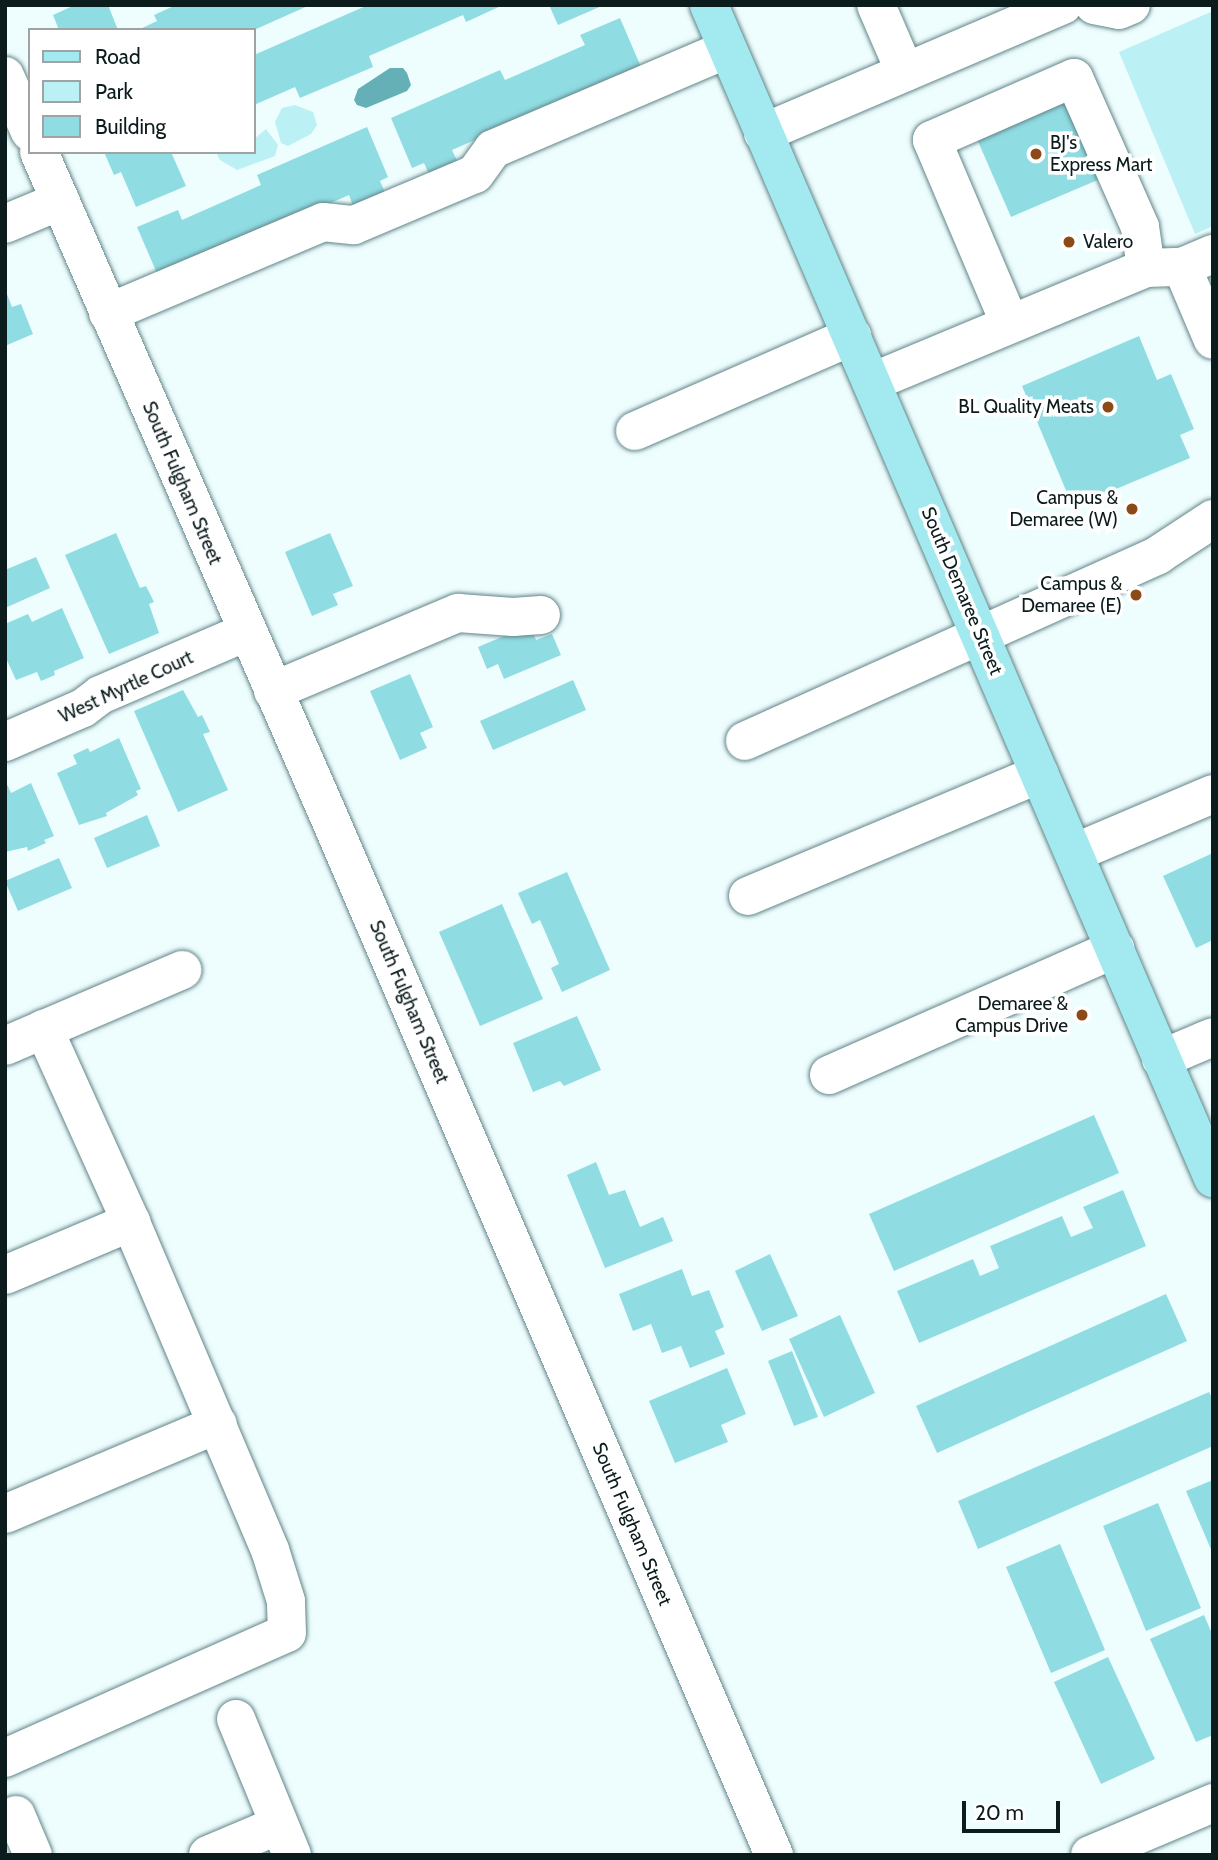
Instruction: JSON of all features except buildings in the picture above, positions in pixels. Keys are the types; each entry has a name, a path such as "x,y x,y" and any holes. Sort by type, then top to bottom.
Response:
{"main road":[{"name":"South Demaree Street","path":"709,5 1213,1178"}],"street":[{"path":"876,5 905,72"},
{"path":"763,133 1063,5"},
{"path":"1094,5 1119,10 1131,5"},
{"path":"108,313 323,222 354,225 475,174 493,149 727,50"},
{"path":"5,76 28,128"},
{"path":"1010,324 932,140 1074,78 1140,228 1180,263 1213,340"},
{"name":"South Fulgham Street","path":"39,154 775,1855"},
{"path":"5,225 60,201"},
{"path":"872,382 1010,324 1180,263"},
{"path":"635,431 852,335"},
{"path":"745,741 1158,555 1213,519"},
{"path":"273,691 458,613 513,617 541,615"},
{"name":"West Myrtle Court","path":"5,742 83,708 100,695 246,632"},
{"path":"748,896 1040,774"},
{"path":"1074,853 1213,794"},
{"path":"829,1075 1115,949"},
{"path":"5,1046 183,971"},
{"path":"5,1758 287,1633 286,1601 270,1550 131,1222 44,1029"},
{"path":"1161,1059 1213,1037"},
{"path":"5,1275 131,1222"},
{"path":"5,1514 218,1424"},
{"path":"208,1855 286,1840 236,1719"},
{"path":"1090,1855 1213,1803"},
{"path":"16,1815 33,1855"}],"green space":[{"path":"1213,11 1213,226 1195,234 1119,52"},
{"path":"295,105 313,112 317,125 311,134 288,146 281,143 275,122 282,108"},
{"path":"266,129 278,145 275,156 237,170 220,160 217,155 256,154 256,137"}],"shaded area":[{"path":"390,68 403,68 407,73 411,85 407,91 366,108 357,105 354,100 358,89"}],"place":[{"name":"BJ's Express Mart","path":"1036,154"},
{"name":"Valero","path":"1069,242"},
{"name":"BL Quality Meats","path":"1108,407"},
{"name":"Campus & Demaree (W)","path":"1132,509"},
{"name":"Campus & Demaree (E)","path":"1136,595"},
{"name":"Demaree & Campus Drive","path":"1082,1015"}]}
